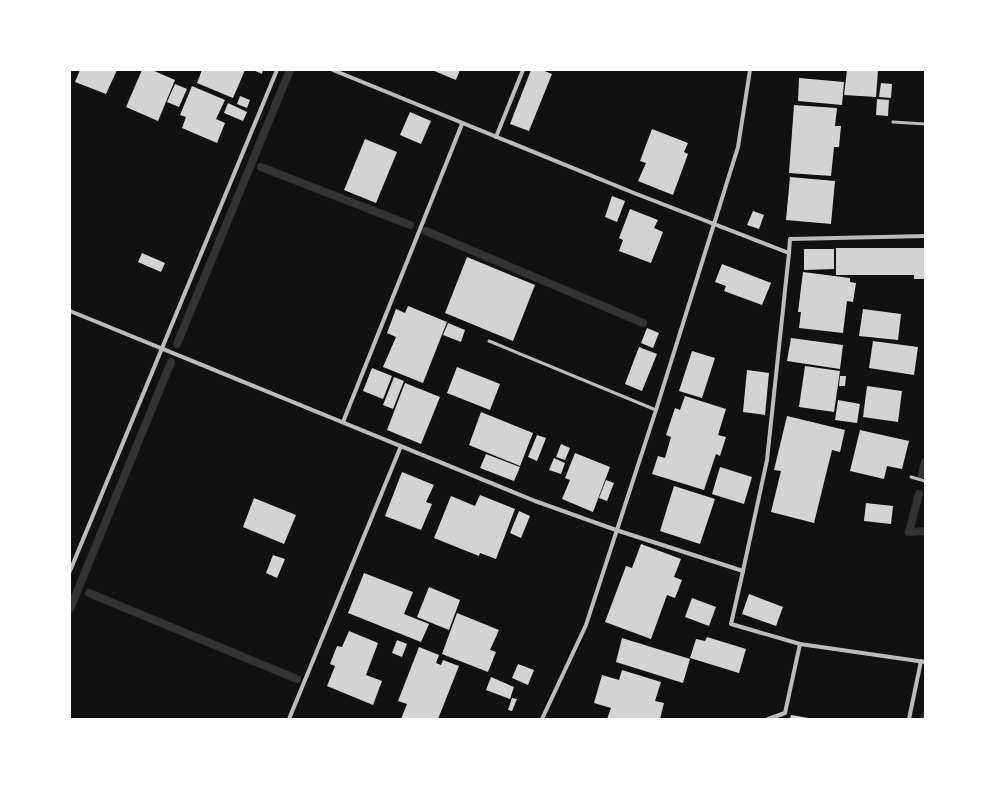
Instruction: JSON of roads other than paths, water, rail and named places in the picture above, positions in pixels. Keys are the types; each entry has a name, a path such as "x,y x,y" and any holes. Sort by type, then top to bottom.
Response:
{"street":[{"path":"70,570 277,70"},
{"path":"332,70 462,124 789,253"},
{"path":"496,137 523,70"},
{"path":"542,719 586,625 656,410 715,225 738,147 750,70"},
{"path":"343,422 462,124"},
{"path":"909,719 923,662 800,644 731,624 767,460 790,239 925,236"},
{"path":"70,311 535,500 616,530 742,571"},
{"path":"289,719 401,446"},
{"path":"768,719 785,713 800,644"}],"lane":[{"path":"893,122 925,124"},
{"path":"489,341 656,410"},
{"path":"911,477 925,481"}],"waterway":[{"path":"177,344 290,70"},
{"path":"261,167 410,225"},
{"path":"426,231 643,323"},
{"path":"70,609 171,362"},
{"path":"922,474 925,462"},
{"path":"919,494 909,532 925,531"},
{"path":"89,593 297,679"}]}
